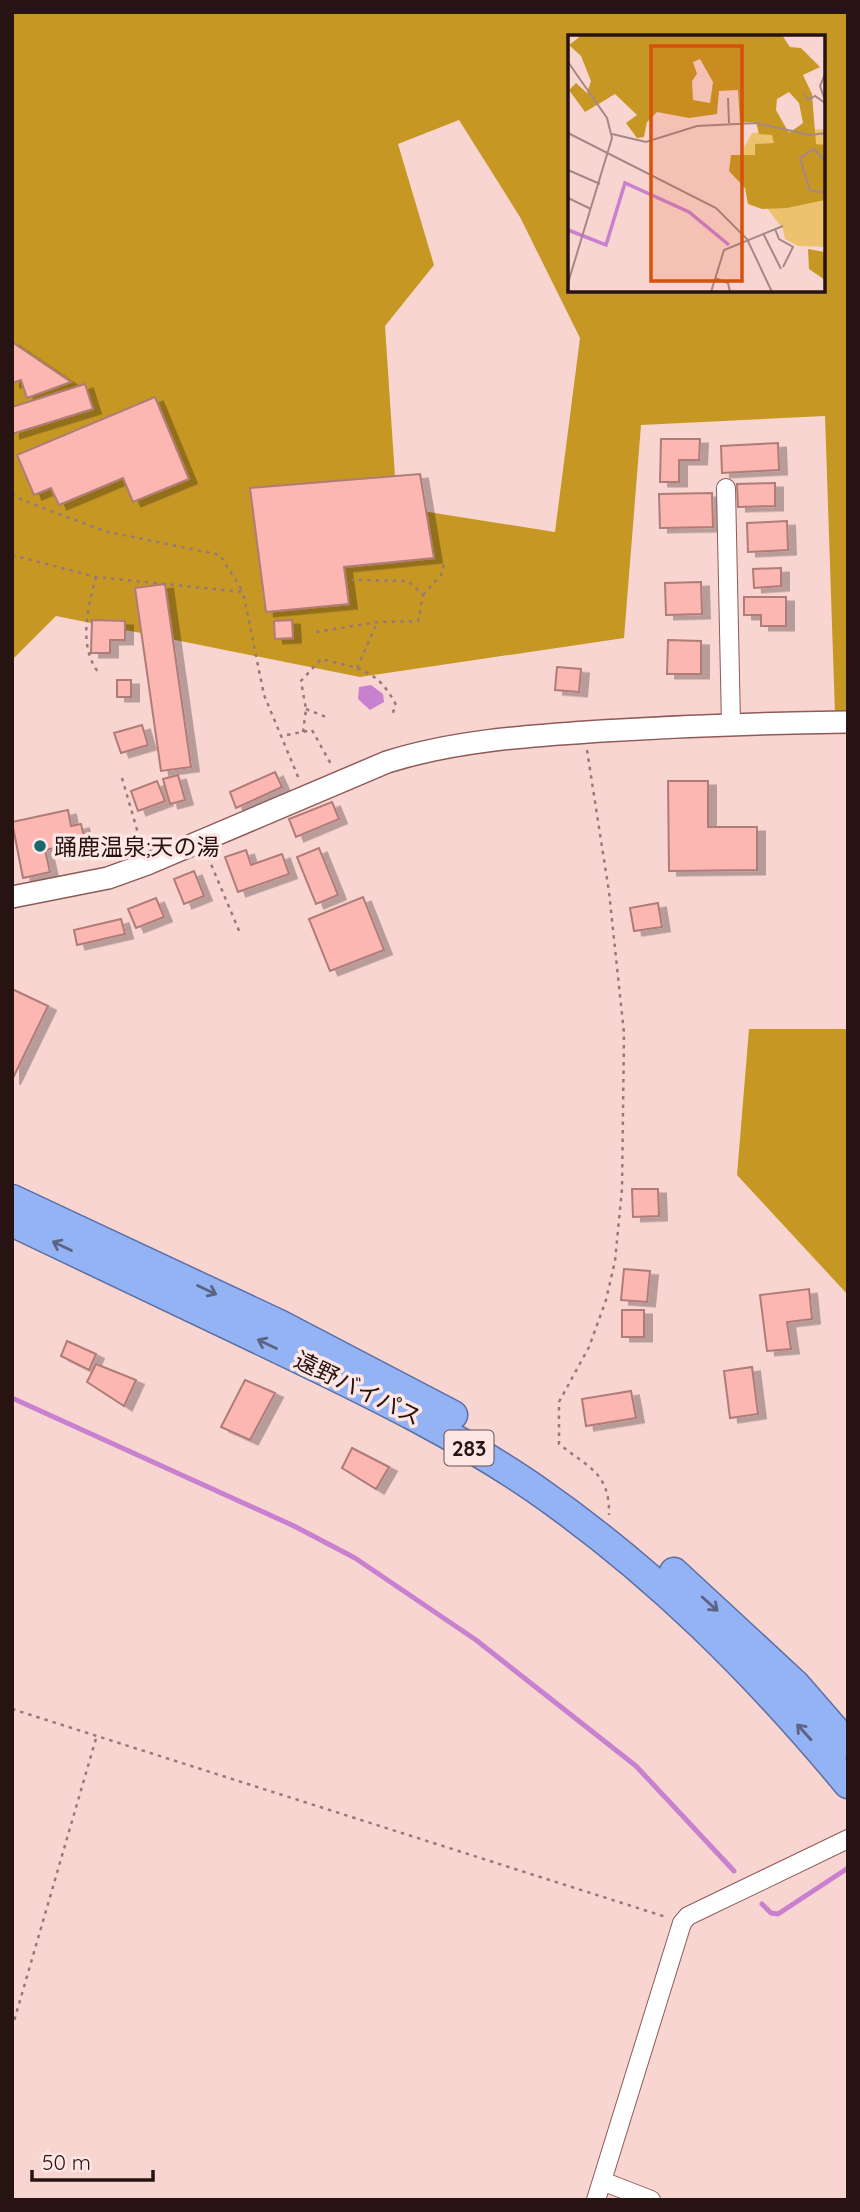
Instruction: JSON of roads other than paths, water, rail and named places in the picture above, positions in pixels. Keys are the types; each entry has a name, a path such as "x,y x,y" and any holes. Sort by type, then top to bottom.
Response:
{"highway":[{"name":"遠野バイパス","path":"12,1199 420,1418 532,1487 601,1536 668,1591 732,1653 848,1784"},
{"name":"遠野バイパス","path":"12,1222 162,1281 427,1399 542,1471 608,1519 745,1635 795,1684 848,1745"}],"street":[{"path":"726,488 731,724"},
{"path":"12,897 108,878 387,762 430,748 585,733 731,724 848,722"},
{"path":"596,2200 682,1923 688,1916 848,1839"},
{"path":"602,2181 651,2200"}],"waterway":[{"path":"12,1398 294,1526 355,1558 476,1640 636,1766 734,1871"},
{"path":"762,1904 771,1913 778,1914 848,1868"}],"place":[{"name":"踊鹿温泉;天の湯","path":"40,846"}]}
